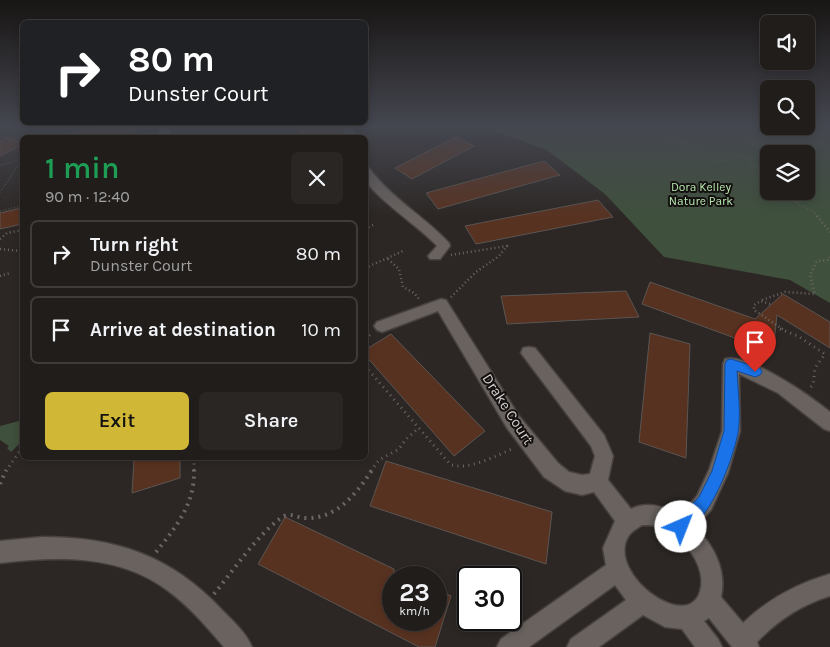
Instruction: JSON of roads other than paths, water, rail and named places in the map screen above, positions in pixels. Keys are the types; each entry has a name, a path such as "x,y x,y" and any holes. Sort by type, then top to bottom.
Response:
{"street":[{"path":"368,174 378,188 433,233 444,246 435,256"},
{"name":"Drake Court","path":"382,326 433,306 513,422 551,470 565,481 582,485 598,482"},
{"path":"528,353 598,441 604,456 598,482 627,520"},
{"path":"681,527 704,503 721,465 731,431 731,364 755,372 800,397 830,423"},
{"path":"639,515 652,515 667,519 681,527 694,539 704,553 711,569 712,586 709,600 701,611 688,618 673,618 656,613 641,604 628,589 618,570 614,557 614,542 619,529 627,520 639,515"},
{"path":"0,552 65,548 93,550 130,558 164,574 204,607 240,647"},
{"path":"508,647 618,570"},
{"path":"709,600 744,644 765,618 790,599 830,585"},
{"path":"578,647 641,604"},
{"path":"688,618 710,647"}],"park label":[{"name":"Dora Kelley Nature Park","path":"701,194"}]}
